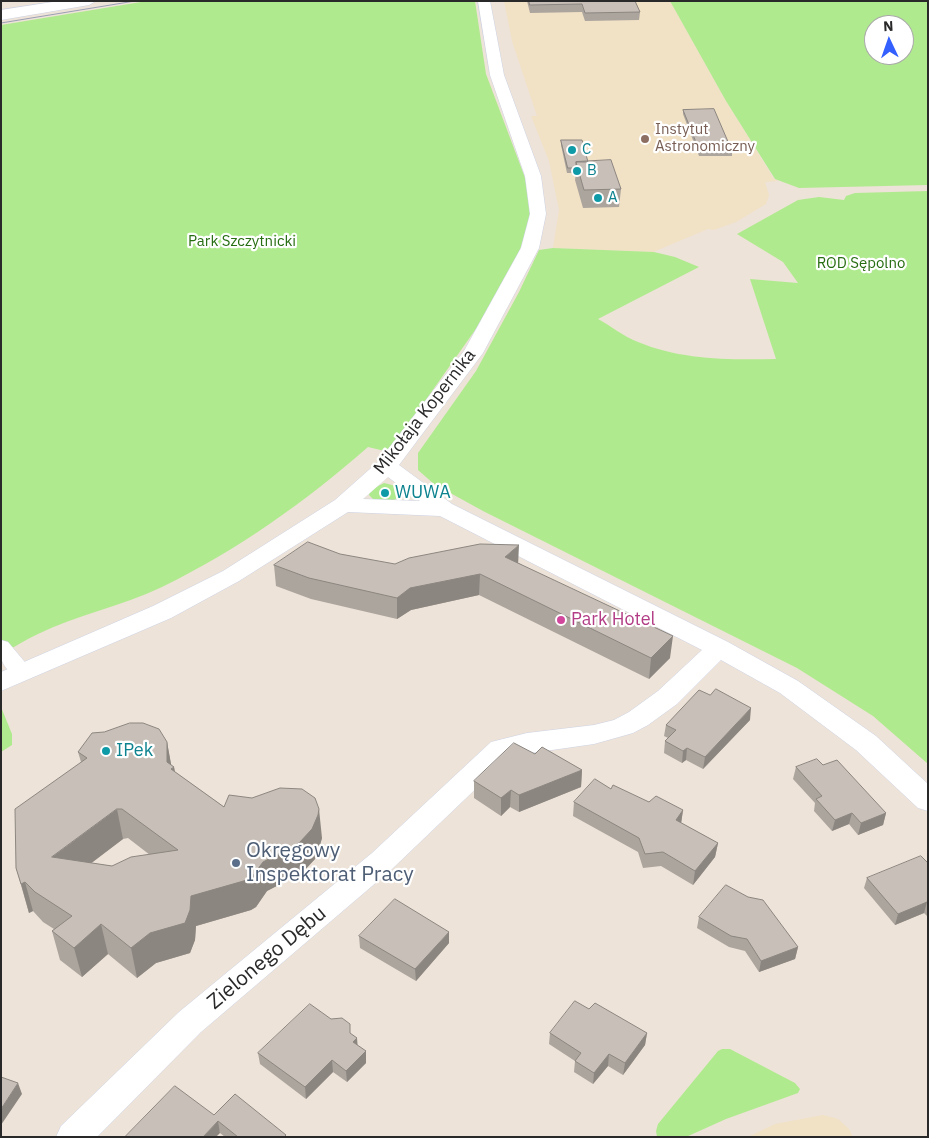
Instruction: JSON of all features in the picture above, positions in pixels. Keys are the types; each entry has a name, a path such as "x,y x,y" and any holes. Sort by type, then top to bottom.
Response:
{"main road":[{"path":"1,15 89,1"}],"street":[{"name":"Mikołaja Kopernika","path":"12,677 162,612 231,576 344,506 387,466 473,352 530,248 538,214 535,185 497,75 484,1"},
{"path":"387,466 444,509 719,648 789,687 833,717 894,768 928,801"},
{"path":"344,506 444,509"},
{"path":"1,646 12,677"},
{"name":"Zielonego Dębu","path":"73,1137 190,1022 382,861 501,749 522,742 606,732 638,721 719,648"}],"shaded area":[{"name":"Instytut Astronomiczny","path":"504,1 670,1 726,101 774,179 778,181 765,182 769,195 766,204 736,222 714,230 708,229 653,252 553,248 559,210 549,161 531,116 537,116 512,41"},
{"path":"823,1115 838,1119 849,1129 853,1137 748,1137 775,1124"}],"green space":[{"name":"Park Szczytnicki","path":"147,1 475,1 486,74 527,183 531,217 517,259 478,326 389,452 368,447 320,487 270,524 190,573 147,594 53,627 1,654 1,25"},
{"path":"670,1 928,1 928,185 799,188 775,179 726,101"},
{"name":"ROD Sępolno","path":"928,191 928,764 873,716 797,668 483,511 434,484 418,470 418,453 476,371 519,292 539,250 553,248 654,252 675,257 699,267 598,319 633,340 654,348 688,356 723,359 776,359 750,279 798,283 783,262 737,234 798,200 819,197 844,200 846,196 855,193"},
{"path":"384,483 400,487 402,493 393,500 374,500 369,495 370,490"},
{"path":"1,707 12,734 12,745 1,752"},
{"path":"730,1049 795,1083 800,1089 798,1093 726,1119 686,1137 657,1137 658,1124 718,1051"}],"building":[{"path":"529,1 635,1 640,12 585,13 582,4 530,5"},
{"path":"714,109 732,151 700,152 683,110"},
{"path":"561,140 582,140 588,162 576,162 576,168 568,168"},
{"path":"611,160 621,189 584,190 576,162"},
{"path":"308,542 340,554 395,564 409,558 480,544 519,545 505,557 673,636 651,658 480,574 410,588 397,598 309,578 274,565"},
{"path":"716,689 751,708 705,757 687,748 683,751 665,741 676,730 666,725 699,690 710,695"},
{"name":"Okręgowy Inspektorat Pracy","path":"130,723 143,723 159,729 167,742 167,762 174,767 171,769 224,807 229,795 252,798 280,788 302,789 315,798 319,809 318,815 312,829 299,843 263,862 252,877 191,896 190,910 185,923 150,933 131,948 101,924 74,948 52,931 72,916 35,892 25,882 21,884 16,868 15,809 87,758 78,752 92,733 104,732","holes":["117,809 122,809 178,850 131,857 112,866 52,857"]},
{"path":"514,743 535,754 542,747 582,770 519,795 511,790 501,798 474,781"},
{"path":"817,759 823,765 837,760 886,813 861,823 852,813 835,820 816,799 822,796 796,767"},
{"path":"595,779 611,789 613,785 649,802 656,796 683,810 676,820 718,843 695,871 663,852 645,854 639,838 574,802"},
{"path":"921,856 928,863 928,903 898,914 867,878"},
{"path":"726,885 748,897 763,900 798,947 761,961 747,939 731,936 699,917"},
{"path":"395,899 449,932 415,969 359,936"},
{"path":"575,1001 589,1009 595,1003 647,1033 625,1063 609,1054 594,1073 575,1061 581,1053 550,1033"},
{"path":"310,1004 331,1019 342,1018 350,1024 350,1033 357,1038 353,1042 366,1051 346,1071 332,1060 305,1087 258,1053"},
{"path":"1,1077 18,1083 1,1109"},
{"path":"175,1086 214,1115 235,1094 286,1135 284,1137 238,1137 218,1121 203,1137 125,1137"}],"tram line":[{"path":"1,23 135,1"}],"place":[{"name":"Instytut Astronomiczny","path":"645,139"},
{"name":"C","path":"572,150"},
{"name":"B","path":"577,171"},
{"name":"A","path":"598,198"},
{"name":"WUWA","path":"385,493"},
{"name":"Park Hotel","path":"561,620"},
{"name":"IPek","path":"106,751"},
{"name":"Okręgowy Inspektorat Pracy","path":"236,863"}]}
